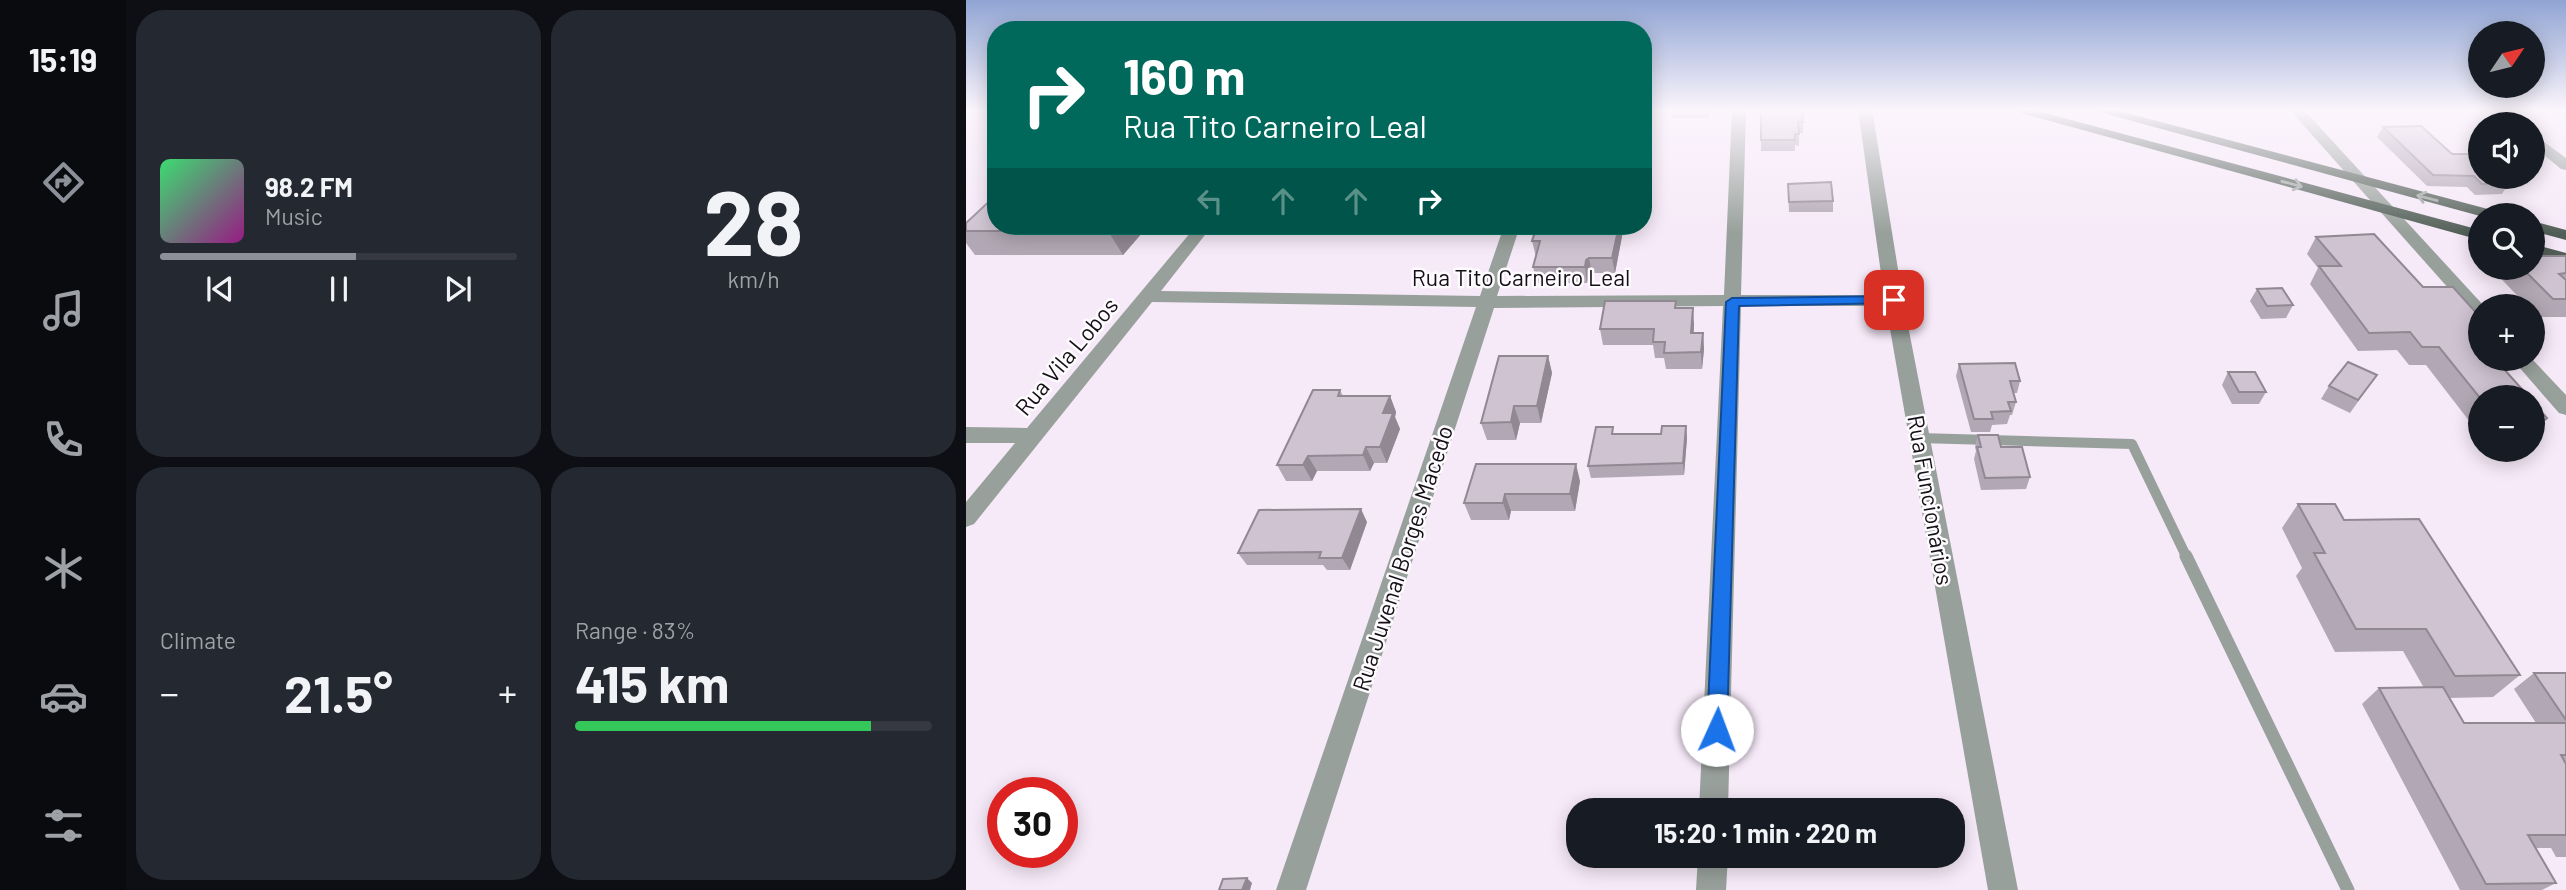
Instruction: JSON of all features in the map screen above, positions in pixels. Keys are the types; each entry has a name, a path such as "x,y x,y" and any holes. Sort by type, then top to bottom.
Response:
{"main road":[{"path":"2173,151 2468,232"},
{"path":"2250,151 2468,208"},
{"path":"2545,229 2566,235"},
{"path":"2545,252 2566,258"}],"street":[{"path":"1714,798 1738,151"},
{"name":"Rua Funcionários","path":"1871,151 1894,300 2003,890"},
{"path":"2331,151 2468,300"},
{"path":"2548,151 2566,166"},
{"name":"Rua Vila Lobos","path":"966,518 1197,235"},
{"name":"Rua Juvenal Borges Macedo","path":"1291,890 1509,235"},
{"name":"Rua Tito Carneiro Leal","path":"1148,296 1487,302 1894,300"},
{"path":"2532,371 2566,408"},
{"path":"966,435 1031,436"},
{"path":"1711,890 1712,868"}],"lane":[{"path":"1919,438 2132,444 2348,890"}],"building":[{"path":"2408,151 2448,151 2452,154 2468,154 2468,176 2433,175"},
{"path":"1831,182 1833,201 1789,202 1788,184"},
{"path":"987,203 987,231 966,231 966,223"},
{"path":"2374,234 2423,287 2453,287 2468,304 2468,371 2506,371 2518,385 2470,385 2439,347 2422,347 2410,332 2369,333 2319,266 2341,266 2316,237"},
{"path":"1534,235 1617,235 1612,258 1589,258 1585,267 1533,267 1540,241 1532,241"},
{"path":"2545,256 2566,256 2566,273 2559,274 2566,280 2566,299 2553,299 2534,280 2545,280"},
{"path":"2282,288 2293,305 2267,306 2257,289"},
{"path":"1605,301 1676,301 1675,308 1693,308 1691,333 1703,333 1701,352 1664,353 1665,342 1653,342 1654,329 1600,329"},
{"path":"1499,356 1548,356 1537,406 1514,406 1511,422 1481,423"},
{"path":"2348,362 2377,375 2358,400 2329,386"},
{"path":"2015,363 2020,381 2010,381 2016,402 2008,402 2011,411 1991,412 1993,419 1974,419 1959,364"},
{"path":"2228,372 2255,372 2266,392 2239,392"},
{"path":"1313,390 1340,390 1338,396 1390,396 1383,413 1393,413 1380,447 1366,447 1363,455 1308,456 1303,465 1277,465"},
{"path":"1662,426 1686,426 1683,463 1588,466 1596,427 1613,427 1612,434 1661,434"},
{"path":"1978,435 1998,435 2001,447 2022,447 2030,477 1985,478 1977,447 1981,447"},
{"path":"1476,464 1576,464 1570,494 1505,494 1503,503 1464,503"},
{"path":"2298,504 2335,504 2344,520 2419,519 2520,675 2455,676 2426,629 2356,629 2314,553 2325,553"},
{"path":"1361,509 1342,558 1319,558 1321,552 1238,553 1259,510"},
{"path":"2534,673 2566,673 2566,720"},
{"path":"2443,687 2464,723 2566,723 2566,755 2561,755 2566,764 2566,835 2528,835 2556,883 2486,884 2379,688"},
{"path":"1247,878 1242,890 1219,890 1223,879"}],"route":[{"path":"1717,730 1732,302 1894,300"}]}
